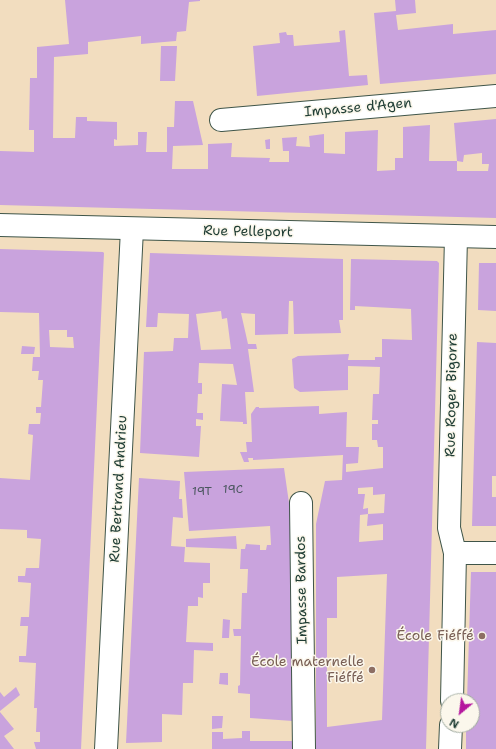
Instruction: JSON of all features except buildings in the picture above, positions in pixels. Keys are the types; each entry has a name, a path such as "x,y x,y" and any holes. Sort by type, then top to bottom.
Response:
{"street":[{"name":"Impasse d'Agen","path":"221,120 496,96"},
{"name":"Rue Pelleport","path":"0,225 496,237"},
{"name":"Rue Bertrand Andrieu","path":"106,749 132,229"},
{"name":"Rue Roger Bigorre","path":"452,693 455,553 449,528 456,237"},
{"name":"Impasse Bardos","path":"301,503 304,749"},
{"path":"455,553 496,553"},
{"path":"450,749 451,733"}],"place":[{"name":"École Fiéffé","path":"482,636"},
{"name":"École maternelle Fiéffé","path":"372,670"}]}
